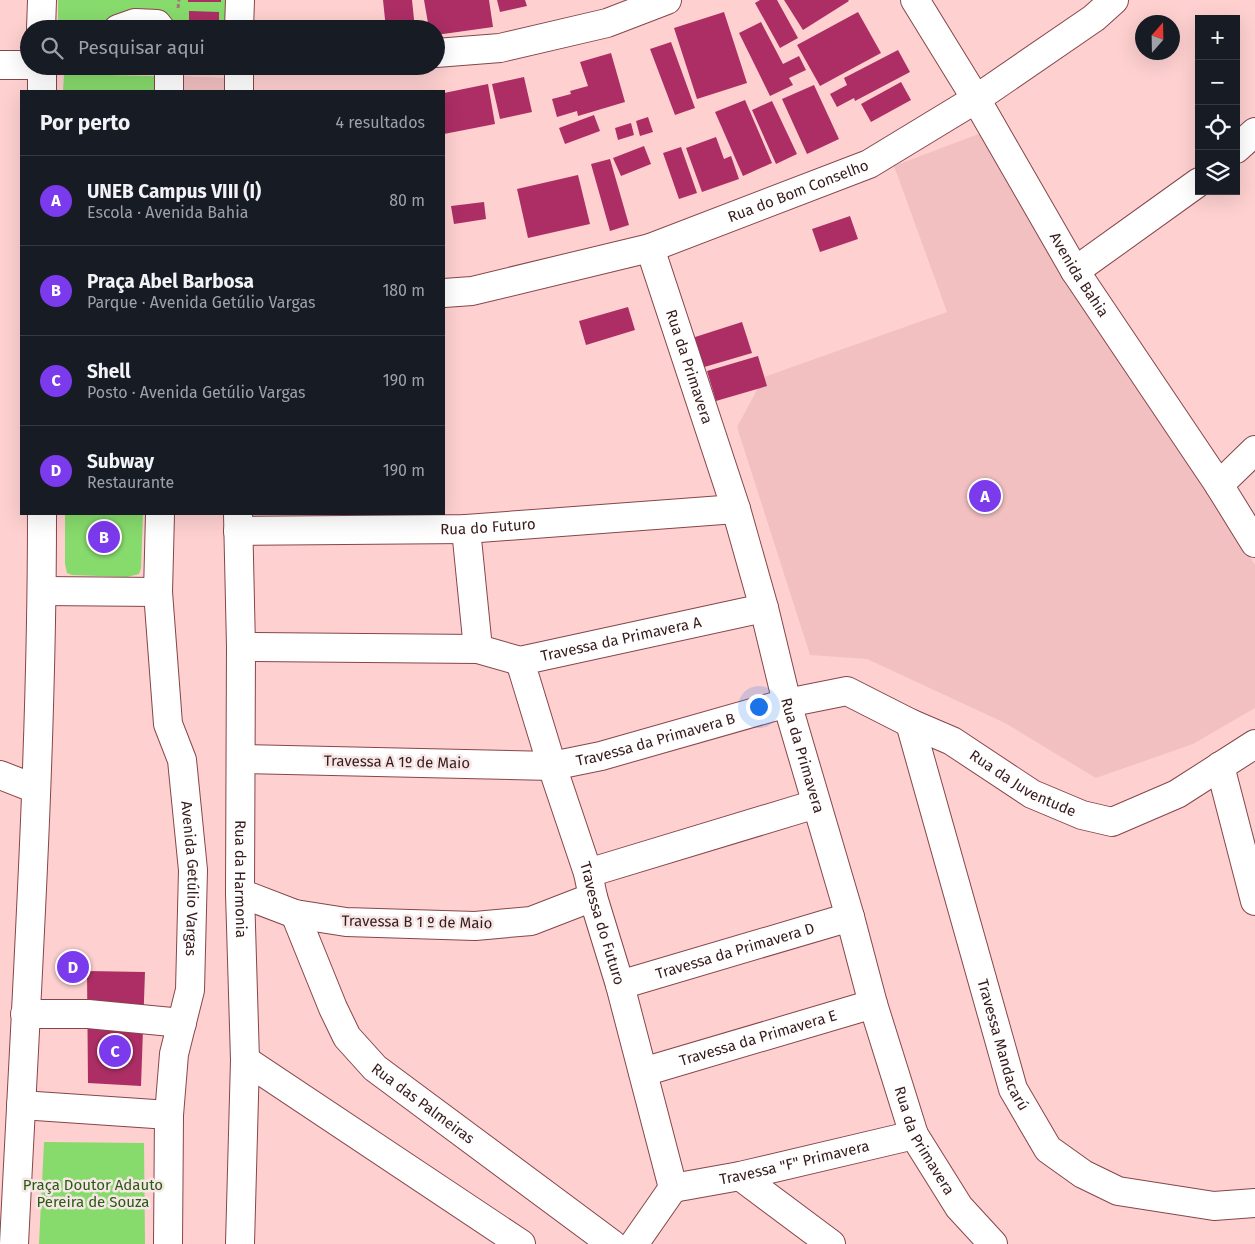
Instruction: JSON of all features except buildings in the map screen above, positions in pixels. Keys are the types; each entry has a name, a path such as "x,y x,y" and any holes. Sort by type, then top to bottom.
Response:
{"street":[{"path":"42,0 42,20"},
{"path":"239,20 240,0"},
{"path":"445,52 500,48 607,23 667,0"},
{"name":"Avenida Bahia","path":"914,0 976,99 1075,271 1219,485 1255,543"},
{"name":"Rua do Bom Conselho","path":"445,293 472,291 650,248 869,164 976,99 1094,18 1114,0"},
{"path":"0,65 20,65"},
{"path":"42,75 42,90"},
{"path":"169,75 169,90"},
{"path":"238,75 239,90"},
{"path":"1240,145 1255,132"},
{"path":"1075,271 1195,185"},
{"name":"Rua da Primavera","path":"650,248 736,509 764,608 787,703 850,917 873,1004 914,1135 959,1207 993,1244"},
{"path":"1219,485 1255,450"},
{"name":"Rua do Futuro","path":"238,522 466,530 736,509"},
{"path":"14,1244 36,790 42,591 42,515"},
{"name":"Avenida Getúlio Vargas","path":"160,515 158,592 168,724 182,760 193,870 190,990 174,1054 169,1115 168,1244"},
{"name":"Rua da Harmonia","path":"238,522 242,759 240,893 245,1060 240,1244"},
{"path":"466,530 478,648"},
{"path":"42,591 158,592"},
{"name":"Travessa da Primavera A","path":"241,647 478,648 520,661 764,608"},
{"name":"Travessa do Futuro","path":"520,661 591,885 620,984 673,1188"},
{"name":"Rua da Juventude","path":"787,703 848,691 952,741 1032,794 1082,815 1112,822 1177,794 1255,744"},
{"name":"Travessa da Primavera B","path":"552,766 601,756 787,703"},
{"name":"Travessa Mandacarú","path":"910,722 1013,1089 1048,1149 1083,1174 1118,1191 1214,1206 1255,1203"},
{"name":"Travessa A 1º de Maio","path":"242,759 552,766"},
{"path":"1220,766 1255,902"},
{"path":"0,775 36,790"},
{"name":"Travessa B 1 º de Maio","path":"240,893 295,914 346,922 475,926 531,921 591,885 816,804"},
{"name":"Rua das Palmeiras","path":"295,914 333,1008 347,1037 375,1068 612,1244"},
{"name":"Travessa da Primavera D","path":"620,984 850,917"},
{"name":"Travessa da Primavera E","path":"643,1072 873,1004"},
{"path":"25,1014 88,1014 182,1023"},
{"path":"245,1060 521,1244"},
{"path":"21,1105 169,1115"},
{"name":"Travessa \"F\" Primavera","path":"673,1188 740,1176 914,1135"},
{"path":"740,1176 831,1244"},
{"path":"634,1244 673,1188"}],"shaded area":[{"path":"182,76 224,78 224,90 182,90"},
{"path":"981,133 1255,565 1255,708 1193,744 1096,778 1005,723 867,659 810,655 737,427 764,377 947,312 894,166"}],"green space":[{"path":"58,0 233,0 233,20 146,20 129,18 124,20 58,20"},
{"path":"64,75 154,76 154,90 63,90"},
{"path":"65,515 143,515 141,568 139,574 127,577 72,575 67,573 65,564"},
{"name":"Praça Doutor Adauto Pereira de Souza","path":"44,1142 144,1143 145,1244 39,1244"}],"place":[{"name":"UNEB Campus VIII (I)","path":"985,496"},
{"name":"Praça Abel Barbosa","path":"104,537"},
{"name":"Subway","path":"73,967"},
{"name":"Shell","path":"115,1051"}]}
